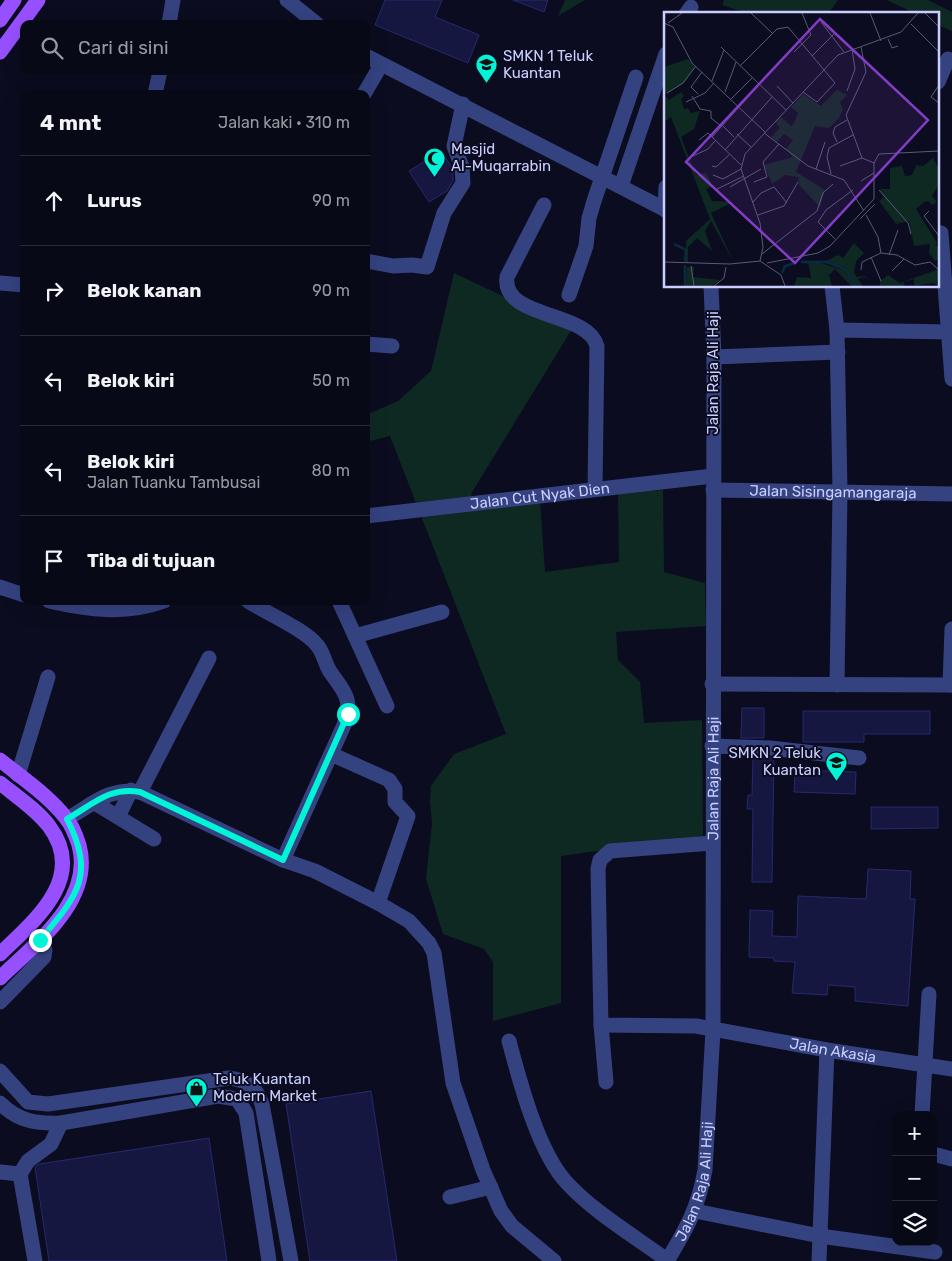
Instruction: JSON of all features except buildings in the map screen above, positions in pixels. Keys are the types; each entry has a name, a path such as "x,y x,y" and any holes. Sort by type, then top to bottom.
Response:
{"main road":[{"path":"1,18 14,0"},
{"path":"23,20 38,0"},
{"path":"0,52 20,25"},
{"path":"0,760 46,797 67,819 77,838 82,854 78,886 68,907 40,940 0,978"},
{"path":"0,783 30,807 49,827 62,860 60,878 53,898 37,918 0,954"}],"street":[{"path":"170,20 173,0"},
{"path":"288,0 312,20"},
{"path":"370,58 463,104 664,209"},
{"path":"940,77 948,59"},
{"path":"621,186 664,60"},
{"path":"366,90 381,65"},
{"path":"156,90 159,75"},
{"path":"569,295 586,246 589,218 636,77"},
{"path":"370,262 393,266 412,265 427,268 444,213 463,183 462,167 454,146 463,104"},
{"path":"544,205 507,277 506,284 509,292 520,302 547,315 584,328 596,338 595,489"},
{"path":"944,233 952,380"},
{"path":"0,284 20,285"},
{"name":"Jalan Raja Ali Haji","path":"667,1261 688,1227 695,1211 706,1170 713,1030 712,684 714,358 711,288"},
{"path":"832,288 838,352 840,492 837,685"},
{"path":"837,330 950,324"},
{"path":"370,344 392,346"},
{"path":"714,358 838,352"},
{"name":"Jalan Cut Nyak Dien","path":"370,516 595,489 713,483"},
{"name":"Jalan Sisingamangaraja","path":"713,483 840,492 952,494"},
{"path":"0,587 20,594"},
{"path":"71,605 105,611 131,610 149,605"},
{"path":"254,605 316,643 330,672 346,693 348,714 283,860"},
{"path":"341,605 387,706"},
{"path":"355,636 442,612"},
{"path":"712,684 951,685 952,629"},
{"path":"118,817 136,791 209,658"},
{"path":"18,775 48,678"},
{"path":"712,746 770,748 859,758"},
{"path":"331,754 389,780 394,785 395,802 408,816 378,903"},
{"path":"67,819 119,790 136,791 283,860 315,871 409,921 429,943 434,953 453,1083 466,1122 501,1211 512,1226 554,1261"},
{"path":"95,803 154,839"},
{"path":"606,1082 601,1025 598,869 600,860 610,851 712,843"},
{"path":"0,1002 44,956 45,950 40,940"},
{"path":"922,1111 929,994"},
{"name":"Jalan Akasia","path":"601,1025 696,1026 952,1070"},
{"path":"509,1041 526,1102 554,1162 566,1182 582,1197 667,1261"},
{"path":"819,1261 827,1050"},
{"path":"0,1071 23,1098 34,1103 48,1104 229,1078 246,1081 254,1088 262,1104 290,1261"},
{"path":"113,1094 113,1114"},
{"path":"0,1103 16,1116 29,1122 61,1123 218,1096 233,1098 240,1102 246,1113 269,1261"},
{"path":"35,1261 20,1174 28,1161 51,1144 61,1123"},
{"path":"937,1155 952,1159"},
{"path":"0,1172 20,1174"},
{"path":"450,1197 491,1187"},
{"path":"695,1211 820,1236 935,1252"}],"green space":[{"path":"565,0 585,0 558,16"},
{"path":"724,0 838,0 829,12 744,12 722,5"},
{"path":"887,0 928,0 952,12 952,31 940,26 940,12 912,12"},
{"path":"454,273 572,329 471,494 473,506 540,500 545,572 619,562 618,493 663,490 664,572 705,583 706,626 616,632 618,660 640,682 644,723 702,720 703,836 561,856 561,1003 493,1021 493,962 484,949 443,934 426,879 432,823 431,786 454,754 506,734 390,436 370,441 370,413 398,401 431,371"}],"place":[{"name":"SMKN 1 Teluk Kuantan","path":"487,84"},
{"name":"Masjid Al-Muqarrabin","path":"435,177"},
{"name":"SMKN 2 Teluk Kuantan","path":"837,781"},
{"name":"Teluk Kuantan Modern Market","path":"197,1107"}],"route":[{"path":"40,940 68,907 78,886 82,854 77,838 67,819 107,794 119,790 131,790 172,806 283,860 348,714"}]}
